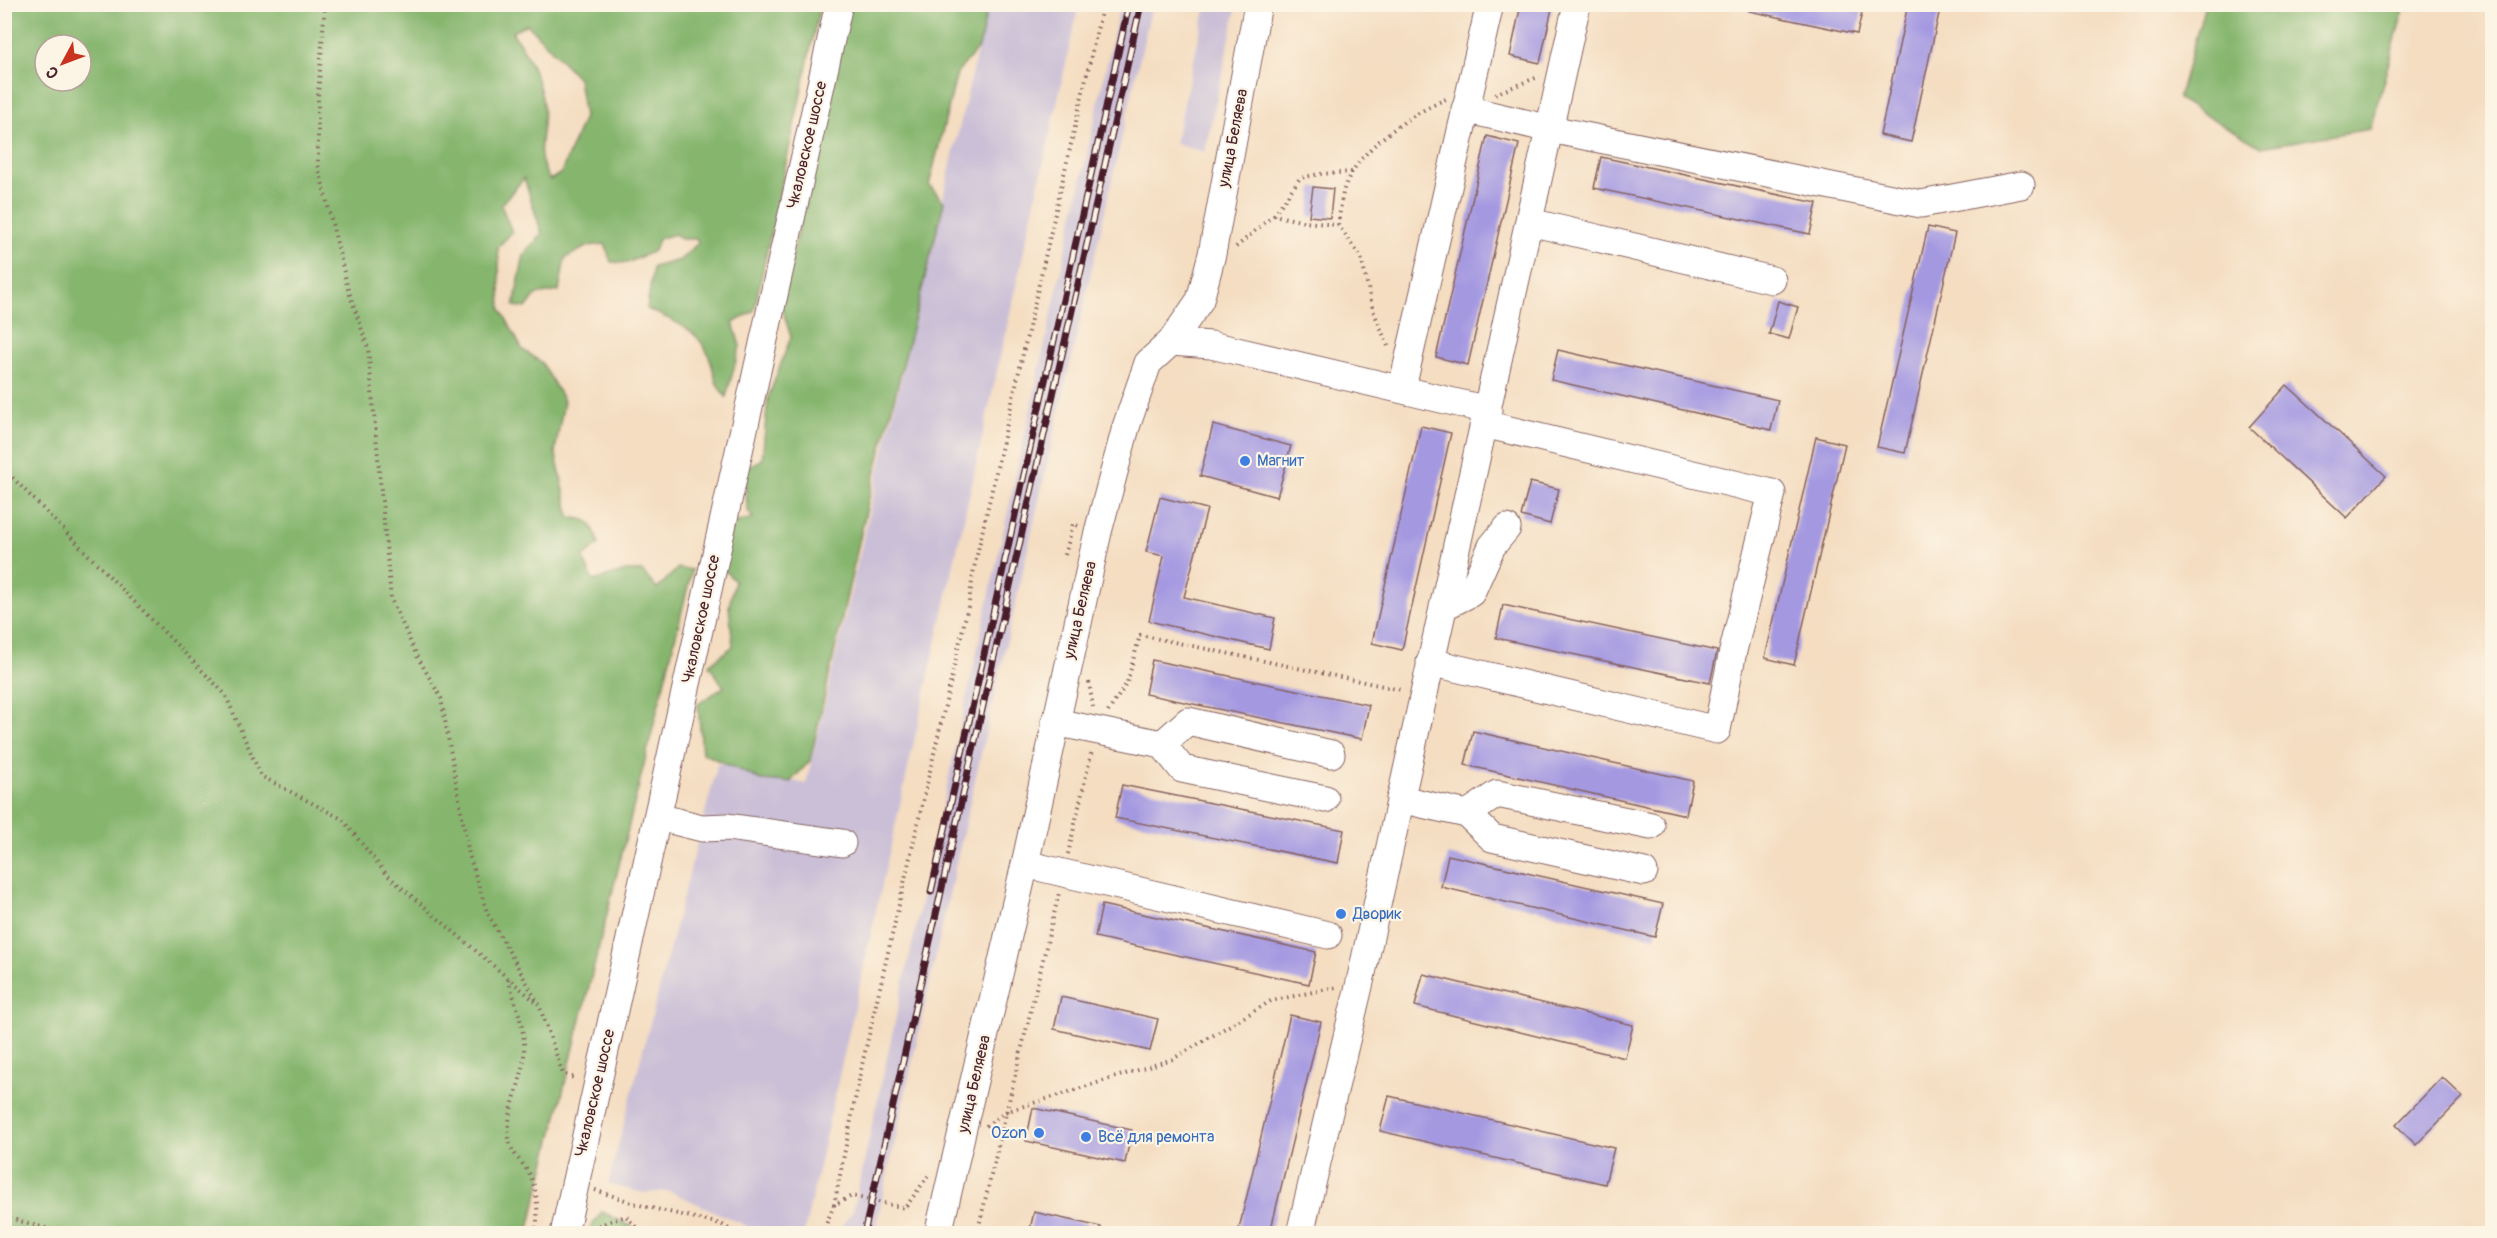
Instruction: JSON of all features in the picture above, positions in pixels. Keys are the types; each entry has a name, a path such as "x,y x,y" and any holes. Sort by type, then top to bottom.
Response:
{"street":[{"name":"Чкаловское шоссе","path":"572,1232 575,1184 839,4"},
{"name":"улица Беляева","path":"938,1233 1025,864 1055,722 1126,427 1148,363 1171,342 1200,300 1212,254 1258,4"},
{"path":"1401,388 1490,4"},
{"path":"1300,1233 1360,982 1577,4"},
{"path":"1467,103 1550,129 1922,204 2022,186"},
{"path":"1530,222 1772,280"},
{"path":"1171,342 1211,345 1242,343 1401,388 1486,417 1772,493 1733,651 1717,730 1430,662"},
{"path":"1443,607 1470,593 1492,546 1507,528"},
{"path":"1162,744 1188,721 1331,754"},
{"path":"1055,722 1162,744 1182,769 1325,798"},
{"path":"1467,814 1497,794 1651,826"},
{"path":"1400,799 1467,814 1492,838 1644,872"},
{"path":"658,817 702,828 728,827 842,843"},
{"path":"1025,864 1328,935"}],"path":[{"path":"325,4 318,96 318,165 348,289 368,348 391,599 417,656 441,698 469,855 487,912 539,1005 563,1074 579,1080 576,1090"},
{"path":"822,1233 834,1204 862,1065 1103,4"},
{"path":"1338,225 1345,188 1358,162 1420,110 1455,94 1467,103 1482,100 1506,88 1563,70"},
{"path":"1274,215 1300,178 1319,174 1353,172"},
{"path":"4,469 225,694 261,776 342,819 387,874 539,1005"},
{"path":"1096,730 1127,683 1140,635 1423,694"},
{"path":"508,978 518,1010 524,1054 508,1122 509,1143 518,1161 530,1174 536,1200 535,1233"},
{"path":"961,1143 1005,1112 1173,1059 1271,1001 1360,982"},
{"path":"834,1204 852,1196 905,1209 930,1174"},
{"path":"575,1184 642,1206 721,1224 737,1233"},
{"path":"572,1232 626,1216 642,1233"},
{"path":"4,1217 68,1233"}],"shaded area":[{"path":"988,5 1079,5 804,1233 751,1233 747,1226 669,1191 643,1193 608,1184 718,763 806,784"},
{"path":"1120,5 1152,5 955,868 877,1222 882,1233 836,1233 853,1211"},
{"path":"1206,5 1237,5 1205,152 1175,144"}],"green space":[{"path":"5,4 820,5 754,311 733,323 740,346 726,397 717,383 705,348 693,333 676,322 647,309 653,267 680,260 698,243 697,239 681,239 675,234 658,239 654,251 627,263 611,262 605,244 588,246 565,258 559,291 536,295 526,308 514,306 524,254 542,234 524,178 501,205 512,232 498,247 501,309 522,349 542,363 564,401 555,451 570,518 583,519 590,523 599,544 583,558 593,581 626,571 642,571 657,589 678,568 692,570 528,1233 5,1233","holes":["527,24 578,78 584,117 561,173 550,180 541,160 544,115 539,84 523,48 512,32"]},
{"path":"850,5 988,5 979,47 957,73 929,185 944,202 868,502 810,761 790,782 761,780 702,753 698,704 724,687 709,665 733,646 729,606 735,581 722,568 732,523 753,518 747,509 745,467 762,460 768,398 791,337 781,305"},
{"path":"2205,5 2405,5 2370,129 2261,147 2178,99"},
{"path":"602,1212 633,1227 633,1233 586,1233"}],"building":[{"path":"1521,4 1553,4 1540,63 1510,56"},
{"path":"1749,4 1864,4 1857,34 1749,11"},
{"path":"1908,4 1941,4 1911,142 1880,135"},
{"path":"1487,136 1519,144 1468,365 1436,357"},
{"path":"1601,157 1817,203 1810,234 1594,188"},
{"path":"1313,187 1333,189 1330,218 1309,216"},
{"path":"1928,227 1955,233 1905,453 1877,447"},
{"path":"1778,301 1798,307 1789,339 1769,334"},
{"path":"1558,350 1778,400 1771,430 1551,380"},
{"path":"2287,385 2386,476 2347,518 2249,427"},
{"name":"Магнит","path":"1213,425 1291,446 1277,497 1200,476"},
{"path":"1421,426 1451,433 1402,650 1372,643"},
{"path":"1816,437 1845,444 1794,665 1765,658"},
{"path":"1530,482 1559,489 1550,524 1521,516"},
{"path":"1160,497 1207,509 1184,597 1275,618 1269,649 1149,621 1164,556 1146,552"},
{"path":"1503,605 1717,651 1710,683 1496,638"},
{"path":"1152,660 1369,705 1362,739 1145,694"},
{"path":"1473,731 1693,781 1686,815 1465,765"},
{"path":"1122,785 1344,830 1338,863 1115,818"},
{"path":"1448,855 1663,904 1655,937 1441,887"},
{"path":"1102,905 1316,952 1309,984 1095,937"},
{"path":"1423,974 1633,1025 1625,1058 1415,1006"},
{"path":"1061,997 1158,1019 1150,1051 1054,1029"},
{"path":"1290,1015 1321,1022 1270,1233 1238,1233"},
{"path":"2442,1077 2463,1097 2416,1145 2396,1125"},
{"path":"1389,1096 1614,1148 1605,1184 1380,1131"},
{"path":"1033,1108 1132,1130 1125,1163 1026,1141"},
{"path":"1034,1212 1101,1227 1100,1233 1029,1233"}],"railway":[{"path":"931,892 1129,4"},
{"path":"864,1234 1141,4"}],"place":[{"name":"Магнит","path":"1245,461"},
{"name":"Дворик","path":"1341,914"},
{"name":"Ozon","path":"1039,1133"},
{"name":"Всё для ремонта","path":"1086,1137"}]}
